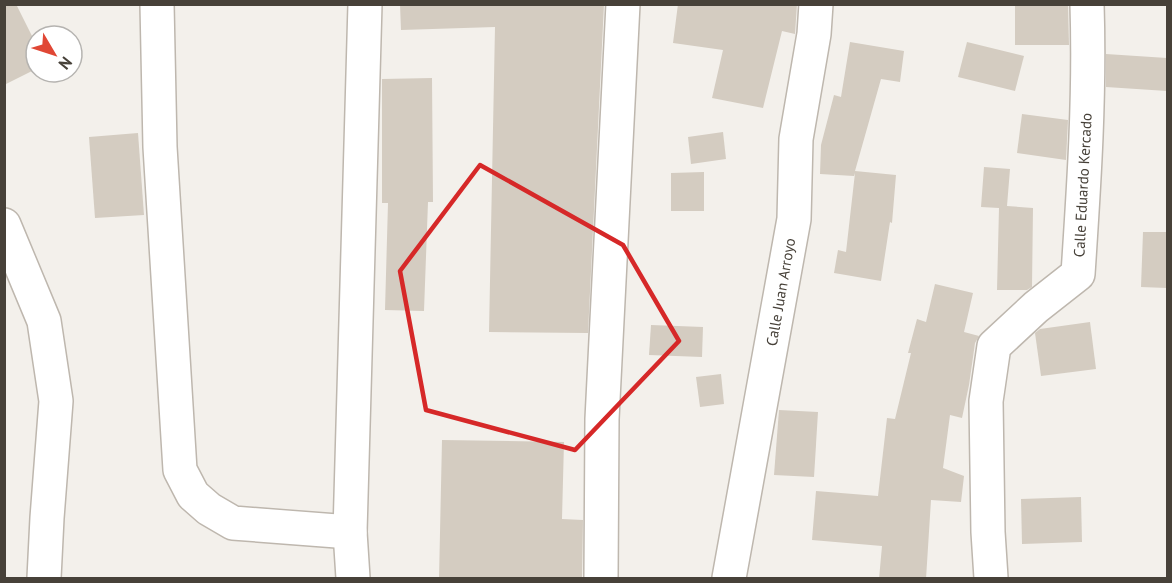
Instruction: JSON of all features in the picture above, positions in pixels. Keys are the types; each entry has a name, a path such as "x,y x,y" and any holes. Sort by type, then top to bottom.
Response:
{"street":[{"path":"157,4 160,147 180,470 193,495 209,509 233,523 350,532"},
{"path":"353,579 350,532 365,4"},
{"path":"601,579 602,419 623,4"},
{"name":"Calle Juan Arroyo","path":"729,579 794,219 796,139 814,34 816,4"},
{"name":"Calle Eduardo Kercado","path":"991,579 986,401 994,346 1036,307 1078,274 1086,145 1087,4"},
{"path":"4,225 44,321 56,401 46,518 44,579"}],"highlighted area":[{"path":"480,165 623,245 679,341 575,450 426,410 400,271"}],"building":[{"path":"4,4 16,4 26,24 24,24 24,75 4,85"},
{"path":"400,4 604,4 588,333 489,332 495,27 401,30"},
{"path":"678,4 797,4 795,34 782,31 763,108 712,98 723,50 673,43"},
{"path":"1015,4 1068,4 1069,45 1015,45"},
{"path":"850,42 904,51 900,82 881,79 855,171 896,175 892,223 890,222 881,281 834,273 838,250 846,252 855,173 854,176 820,174 821,145 834,95 841,97"},
{"path":"967,42 1024,56 1015,91 958,77"},
{"path":"1106,54 1167,58 1167,91 1106,87"},
{"path":"432,78 433,202 428,202 424,311 385,310 388,203 382,203 382,79"},
{"path":"1022,114 1068,120 1066,160 1017,153"},
{"path":"723,132 726,159 691,164 688,137"},
{"path":"138,133 144,215 95,218 89,137"},
{"path":"984,167 1010,169 1007,206 1033,208 1032,287 1027,290 997,290 999,208 981,207"},
{"path":"704,172 704,211 671,211 671,173"},
{"path":"1143,232 1167,232 1167,288 1141,287"},
{"path":"935,284 973,293 964,332 979,336 975,343 962,418 950,415 943,468 964,476 961,502 931,500 926,579 879,579 882,546 812,540 816,491 878,496 887,418 895,419 917,319 926,322"},
{"path":"1090,322 1096,369 1041,376 1035,333 1040,329"},
{"path":"651,325 703,327 702,357 649,355"},
{"path":"721,374 724,404 700,407 696,377"},
{"path":"779,410 818,412 814,477 774,475"},
{"path":"442,440 564,442 562,519 583,520 582,579 439,579"},
{"path":"1081,497 1082,542 1022,544 1021,499"}]}
